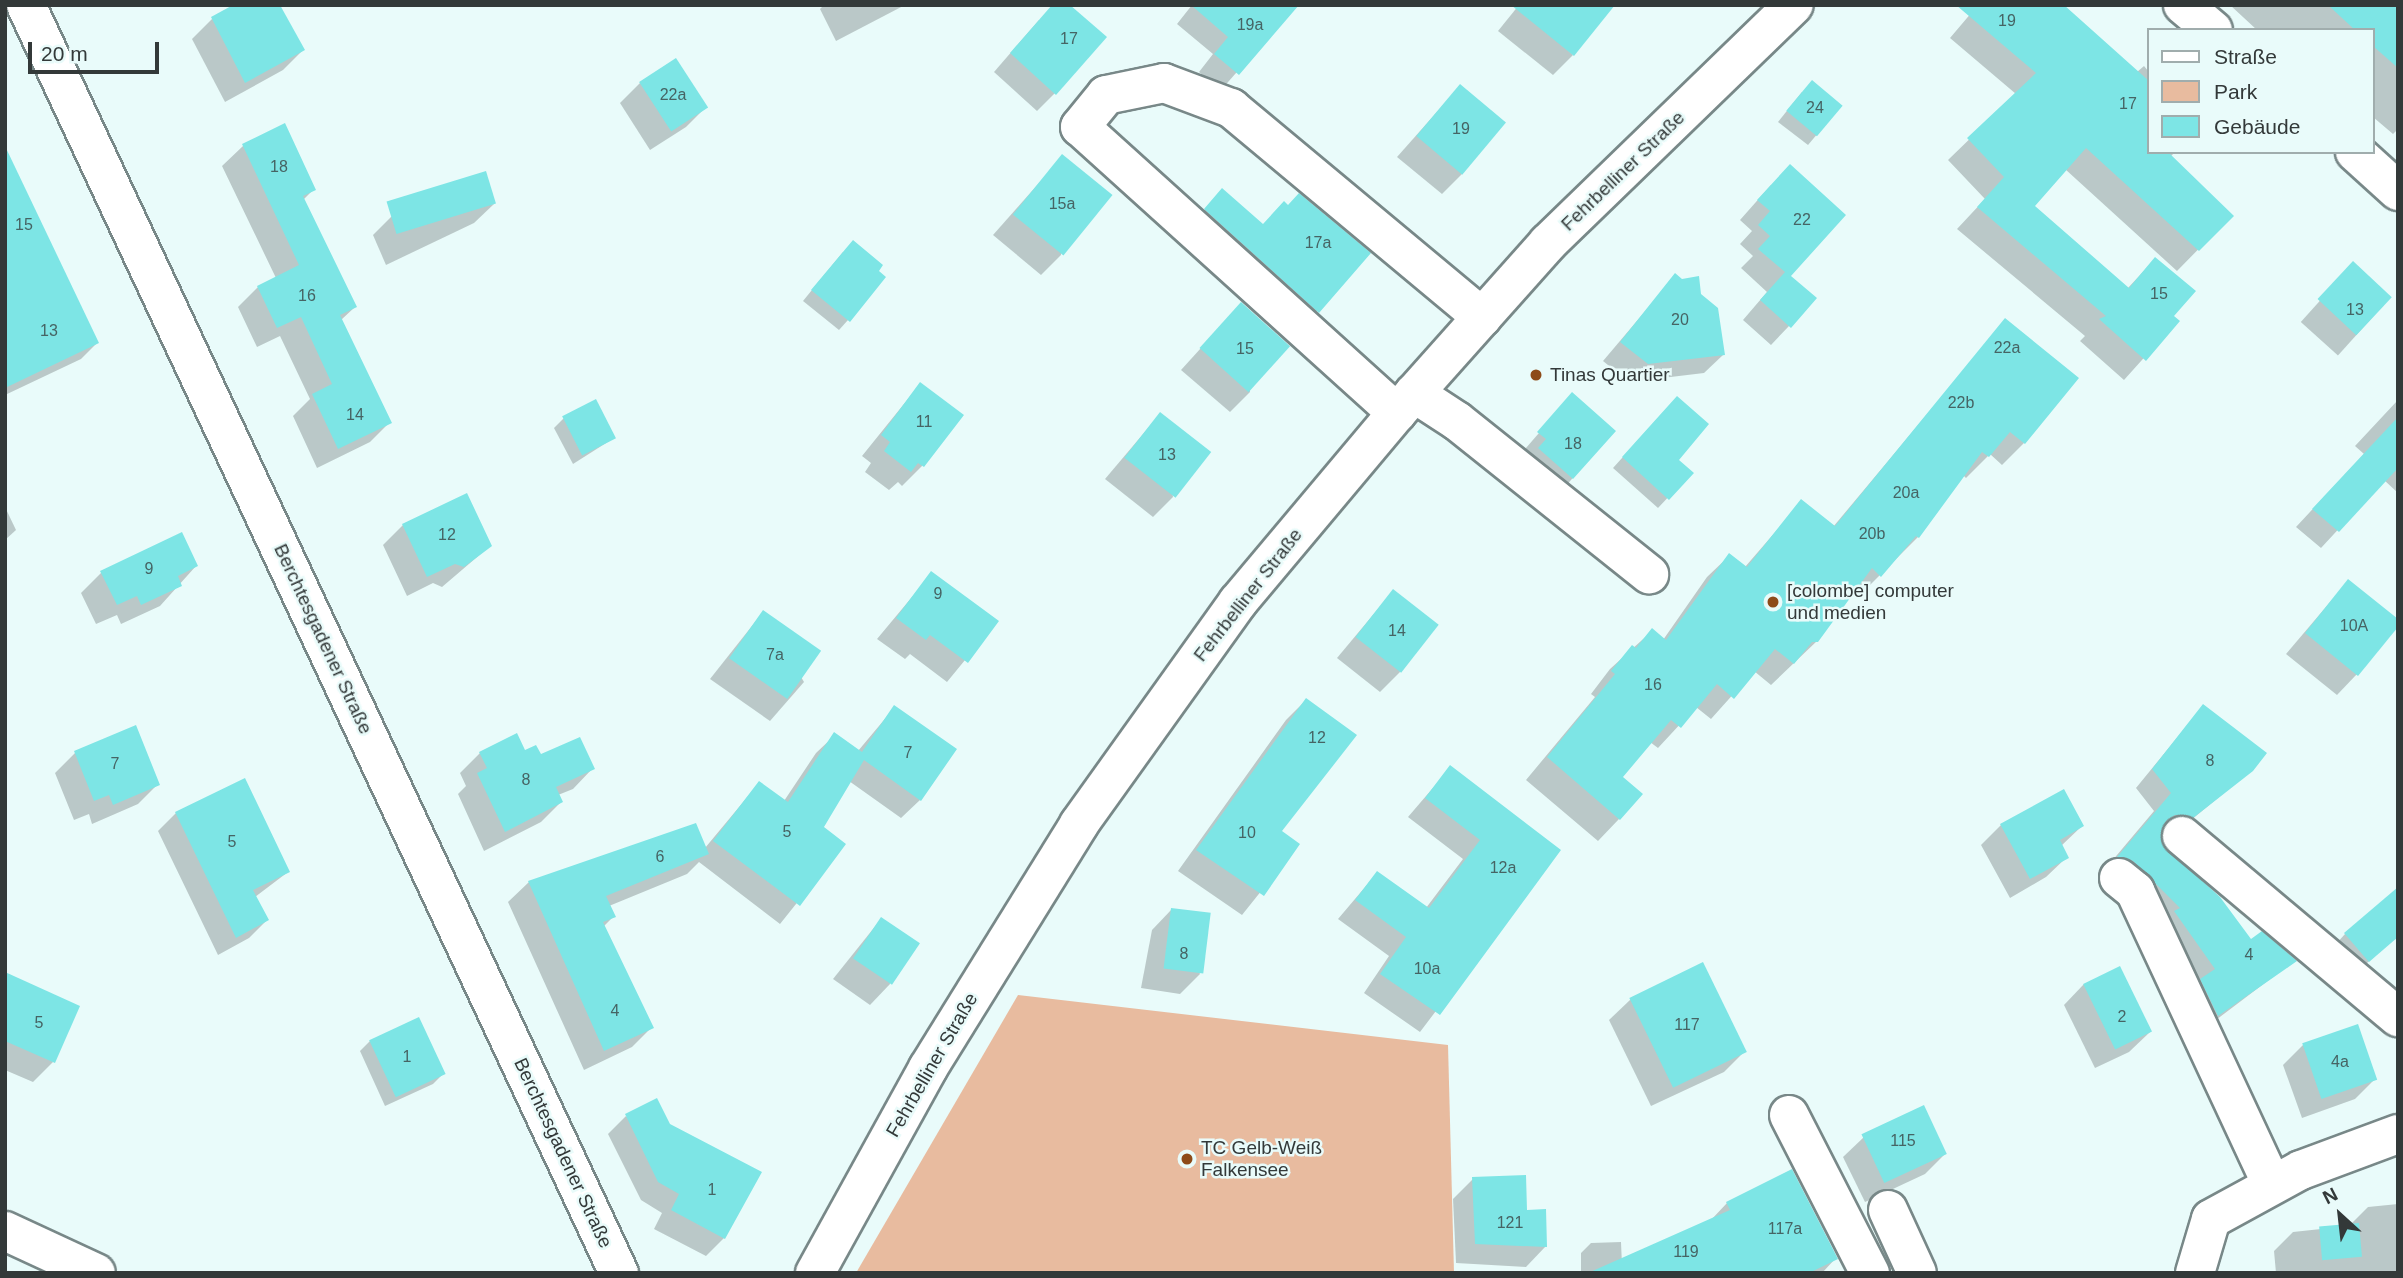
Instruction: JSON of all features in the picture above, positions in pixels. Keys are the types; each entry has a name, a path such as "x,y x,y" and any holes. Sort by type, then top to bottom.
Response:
{"street":[{"name":"Berchtesgadener Straße","path":"26,5 619,1273"},
{"name":"Fehrbelliner Straße","path":"816,1273 928,1069 1079,824 1238,602 1404,405 1548,243 1794,5"},
{"path":"2183,5 2211,28"},
{"path":"1482,317 1231,108 1164,83 1106,95 1080,127 1404,405 1634,578"},
{"path":"2356,154 2398,191"},
{"path":"2182,836 2398,1017"},
{"path":"2119,878 2135,891 2272,1185"},
{"path":"1789,1115 1870,1273"},
{"path":"2195,1273 2211,1219 2272,1185 2398,1135"},
{"path":"1888,1210 1917,1273"},
{"path":"5,1231 96,1273"}],"green space":[{"name":"TC Gelb-Weiß Falkensee","path":"1018,995 1448,1045 1454,1273 856,1273"}],"building":[{"path":"233,5 280,5 305,50 245,83 211,17"},
{"path":"1052,5 1070,5 1107,37 1056,95 1010,53"},
{"path":"1191,5 1299,5 1239,75 1214,54 1228,37"},
{"path":"1511,5 1615,5 1574,56"},
{"path":"1956,5 2064,5 2148,80 2148,154 2170,154 2234,216 2199,251 2086,148 2035,206 2129,288 2155,257 2196,291 2174,316 2180,321 2146,361 2099,319 2106,316 1977,207 2004,177 1967,138 2036,73"},
{"path":"2328,5 2398,5 2398,68 2375,48 2375,28 2353,28"},
{"path":"676,58 708,107 671,131 639,82"},
{"path":"1812,80 1843,106 1817,136 1786,111"},
{"path":"1460,84 1506,123 1462,175 1416,136"},
{"path":"285,123 316,190 303,196 357,307 340,315 392,423 338,449 312,394 332,384 301,317 277,328 257,286 299,265 242,144"},
{"path":"5,146 99,343 5,388"},
{"path":"1062,154 1113,195 1063,256 1013,215"},
{"path":"1790,164 1846,215 1791,276 1817,298 1791,328 1760,300 1785,272 1758,249 1770,236 1758,225 1770,211 1757,200"},
{"path":"486,171 496,204 396,234 387,201"},
{"path":"1222,188 1263,224 1284,201 1288,205 1299,193 1371,253 1319,313 1204,209"},
{"path":"853,240 883,265 879,271 886,277 850,322 811,290"},
{"path":"2353,261 2392,297 2356,335 2318,299"},
{"path":"1675,273 1682,279 1699,276 1701,294 1718,308 1725,355 1648,364 1620,342"},
{"path":"1241,302 1290,346 1249,392 1200,348"},
{"path":"2005,318 2079,378 2025,444 2010,432 1989,457 1982,452 1919,538 1916,536 1881,577 1872,568 1818,642 1812,642 1794,664 1775,649 1734,699 1717,684 1681,728 1671,720 1623,777 1643,794 1620,820 1547,757 1615,674 1611,671 1632,645 1636,648 1652,628 1666,640 1729,553 1747,567 1801,499 1835,526"},
{"path":"920,382 964,415 924,467 918,463 911,472 884,451 890,442 881,435"},
{"path":"1572,392 1616,431 1573,479 1538,448 1546,439 1537,432"},
{"path":"1677,396 1709,424 1679,460 1694,473 1669,500 1622,457"},
{"path":"596,399 616,438 582,455 562,416"},
{"path":"1160,412 1211,452 1176,498 1124,458"},
{"path":"2398,417 2398,468 2339,532 2312,509"},
{"path":"467,493 492,546 464,567 455,564 427,577 402,524"},
{"path":"182,532 198,566 178,576 182,586 141,605 137,596 117,605 100,571"},
{"path":"931,571 999,621 968,663 930,635 926,640 896,618"},
{"path":"2348,579 2398,619 2398,627 2358,676 2305,633"},
{"path":"1393,589 1439,625 1401,673 1355,637"},
{"path":"763,610 821,651 787,699 729,658"},
{"path":"1306,698 1357,735 1282,831 1300,844 1264,896 1196,850"},
{"path":"2203,704 2267,753 2253,771 2193,818 2175,815 2166,821 2162,844 2220,897 2251,939 2262,931 2297,961 2218,1016 2200,979 2215,969 2174,911 2180,908 2133,861 2117,857 2171,793 2152,769"},
{"path":"894,705 957,749 921,801 864,760 824,827 846,844 800,906 713,841 759,781 788,802 834,732 862,752"},
{"path":"136,725 160,785 113,805 109,795 94,801 74,751"},
{"path":"517,733 525,750 536,745 541,754 580,737 595,769 556,787 563,802 505,832 477,773 487,768 479,752"},
{"path":"1450,765 1561,850 1440,1015 1380,974 1406,937 1355,900 1377,871 1429,908 1480,840 1425,798"},
{"path":"245,778 290,872 253,890 269,920 236,938 175,812"},
{"path":"2064,789 2084,826 2060,840 2069,858 2030,879 2000,824"},
{"path":"696,823 709,854 606,896 616,917 603,922 654,1028 604,1051 528,881"},
{"path":"2398,887 2398,937 2369,962 2344,933"},
{"path":"1171,908 1211,913 1203,973 1164,969"},
{"path":"881,917 920,943 892,985 853,958"},
{"path":"1703,962 1747,1052 1673,1088 1629,998"},
{"path":"2120,966 2152,1032 2115,1050 2083,984"},
{"path":"5,972 80,1006 55,1063 5,1041"},
{"path":"419,1017 446,1074 396,1097 369,1040"},
{"path":"2358,1024 2377,1080 2321,1099 2302,1043"},
{"path":"657,1098 670,1124 762,1172 725,1239 671,1210 679,1194 658,1182 625,1114"},
{"path":"1924,1105 1947,1154 1884,1183 1861,1134"},
{"path":"1792,1169 1838,1259 1809,1273 1588,1273 1730,1210 1726,1202"},
{"path":"1526,1175 1527,1210 1546,1209 1547,1247 1475,1244 1472,1177"},
{"path":"2359,1223 2362,1257 2322,1260 2319,1226"}],"place":[{"name":"Tinas Quartier","path":"1536,375"},
{"name":"[colombe] computer und medien","path":"1773,602"},
{"name":"TC Gelb-Weiß Falkensee","path":"1187,1159"}]}
